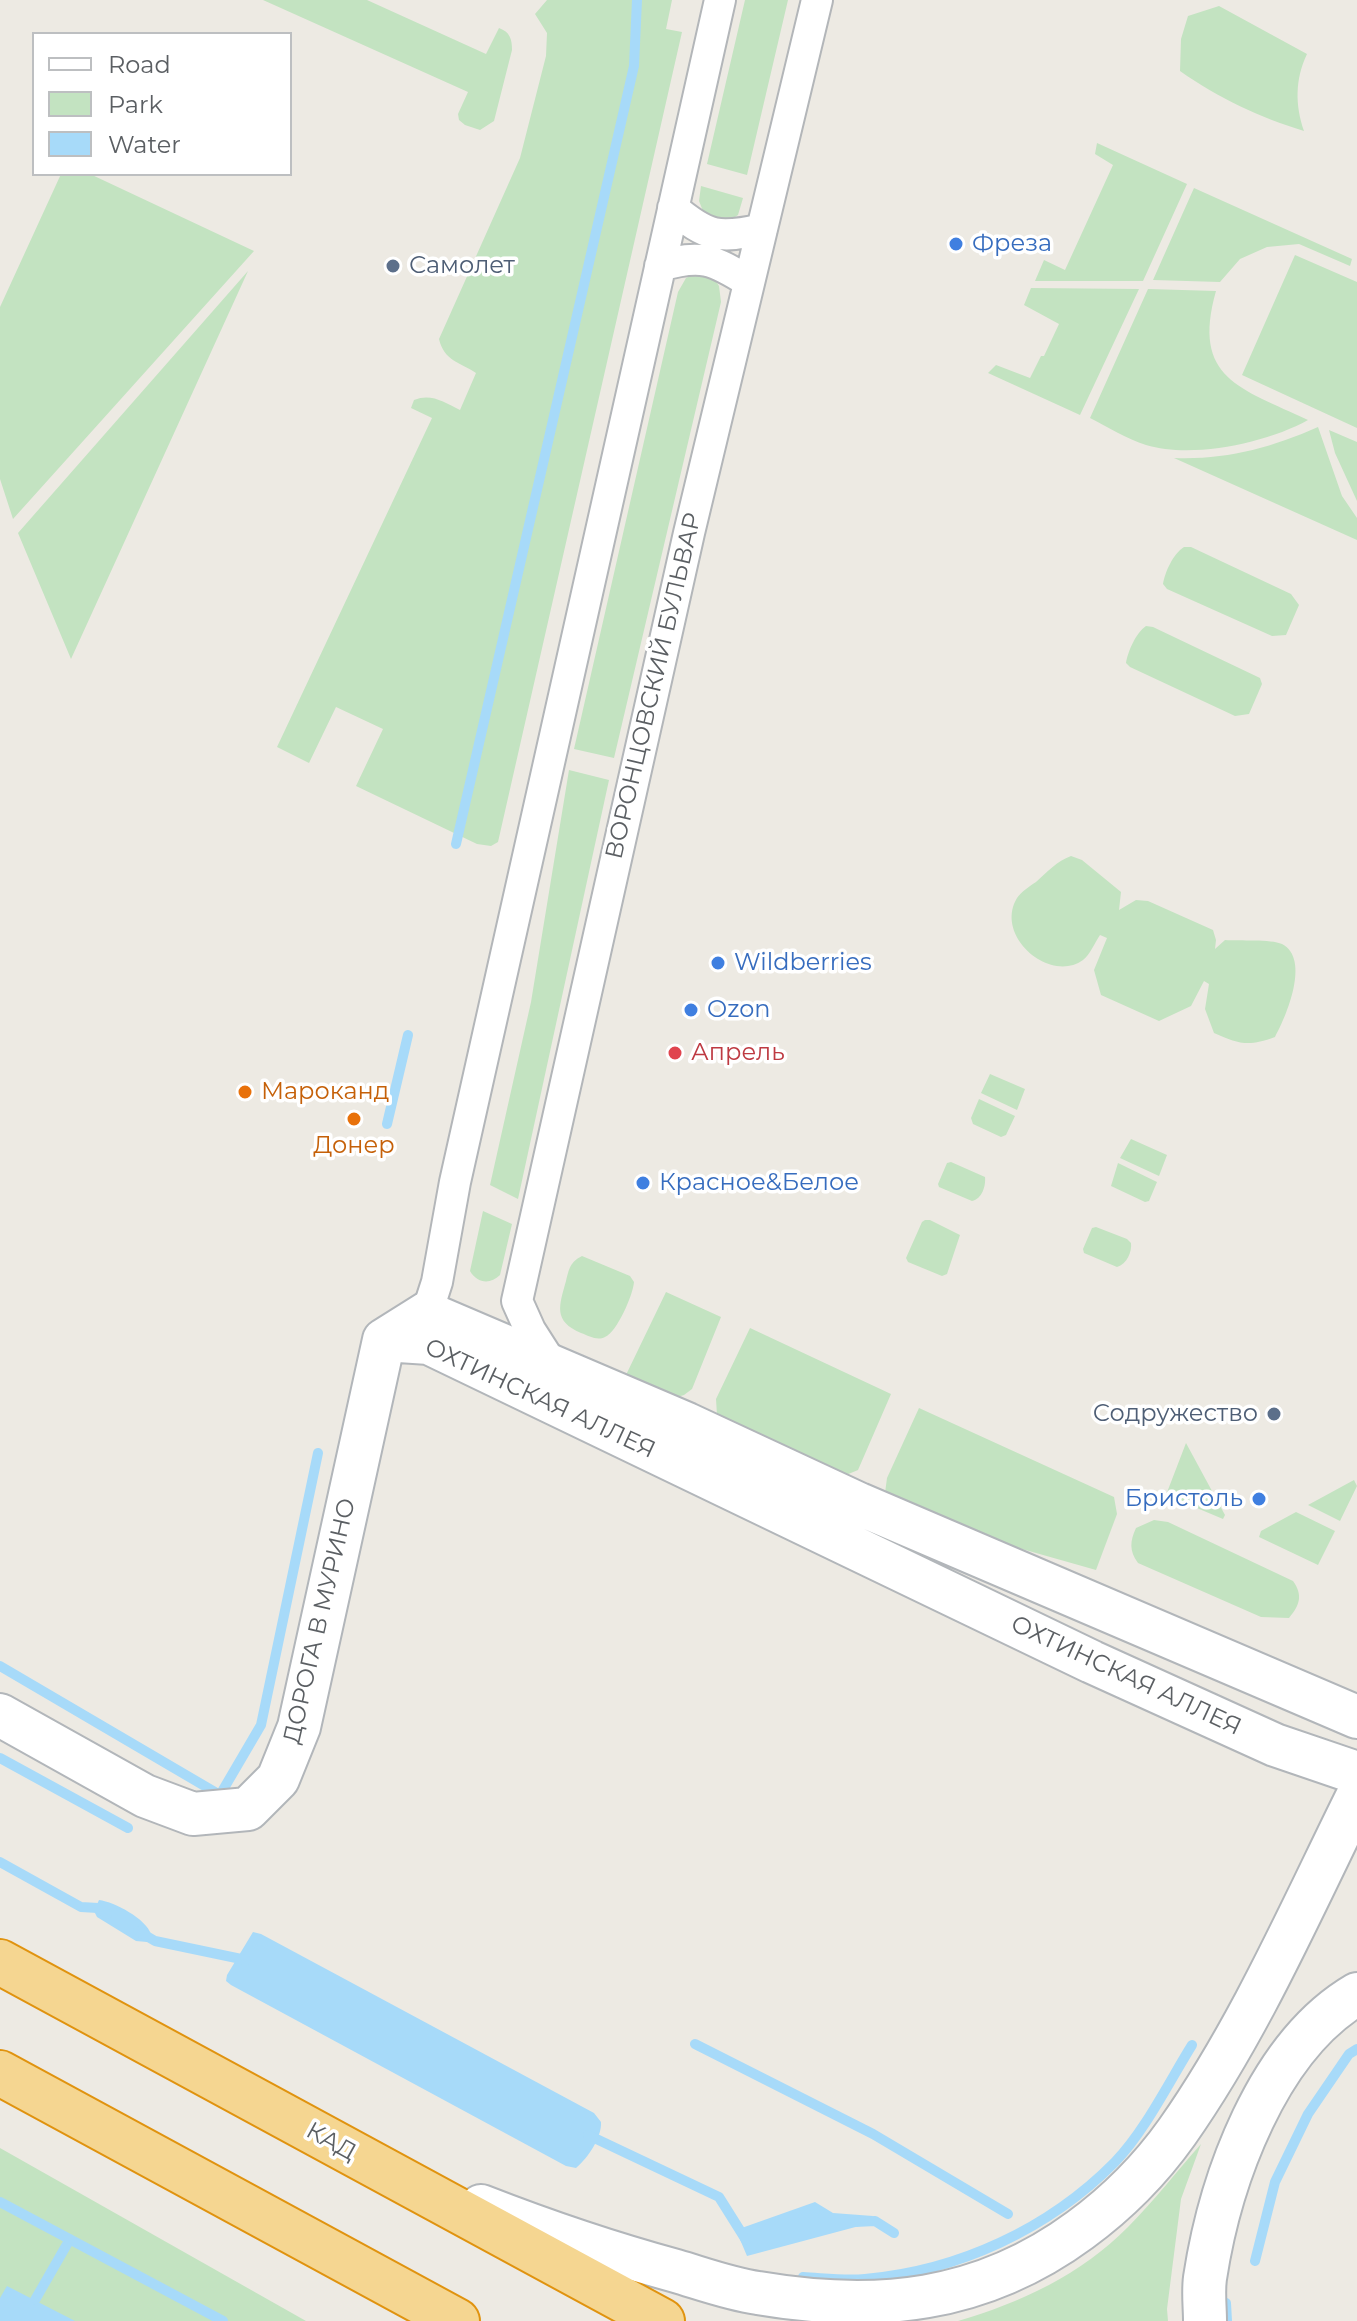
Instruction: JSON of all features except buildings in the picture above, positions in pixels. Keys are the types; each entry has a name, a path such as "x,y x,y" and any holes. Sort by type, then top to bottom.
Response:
{"highway":[{"name":"КАД","path":"0,1962 662,2321"},
{"path":"0,2073 457,2321"}],"street":[{"path":"431,1313 455,1182 720,0"},
{"name":"ВОРОНЦОВСКИЙ БУЛЬВАР","path":"517,1301 651,700 817,0"},
{"path":"673,208 696,228 730,236 762,229"},
{"path":"660,266 689,258 723,265 749,282"},
{"path":"431,1313 441,1303 456,1316 477,1321 497,1316 517,1301 530,1330 553,1366"},
{"name":"ОХТИНСКАЯ АЛЛЕЯ","path":"384,1340 431,1313"},
{"name":"ОХТИНСКАЯ АЛЛЕЯ","path":"431,1313 687,1424 859,1504 1357,1717"},
{"name":"ОХТИНСКАЯ АЛЛЕЯ","path":"431,1313 1092,1662 1275,1745 1357,1773"},
{"name":"ДОРОГА В МУРИНО","path":"0,1715 145,1796 193,1814 248,1809 278,1779 299,1727 384,1340"},
{"path":"375,2166 554,2234 756,2293 824,2302 871,2303 917,2298 982,2283 1020,2269 1061,2244 1115,2204 1176,2134 1252,2009 1357,1797"},
{"path":"1205,2321 1205,2281 1221,2206 1251,2125 1272,2082 1303,2040 1357,1994"}],"green space":[{"path":"263,0 367,0 486,54 499,28 503,30 510,36 512,50 494,121 480,130 465,125 458,114 468,92"},
{"path":"547,0 672,0 666,29 682,32 498,842 491,846 477,844 356,786 383,729 336,707 309,763 277,747 432,418 411,408 414,400 432,398 460,410 476,373 449,357 439,339 520,158 546,56 547,33 535,14"},
{"path":"745,0 788,0 747,175 707,164"},
{"path":"1219,6 1307,54 1300,73 1298,92 1304,131 1240,106 1180,71 1181,39 1188,16"},
{"path":"1097,143 1187,184 1143,281 1035,281 1044,260 1065,270 1113,165 1095,154"},
{"path":"60,176 94,176 254,251 13,519 0,479 0,307"},
{"path":"701,186 743,198 738,215 726,223 705,216 699,201"},
{"path":"1194,188 1352,259 1350,266 1299,244 1267,247 1240,259 1220,282 1153,280"},
{"path":"1295,255 1357,282 1357,428 1242,375"},
{"path":"248,271 71,659 18,533"},
{"path":"695,274 714,278 719,286 721,302 614,758 574,749 678,292 686,278"},
{"path":"1031,288 1139,289 1080,415 988,373 996,365 1030,378 1041,356 1044,356 1059,324 1024,305"},
{"path":"1148,289 1216,291 1210,320 1210,344 1216,362 1243,388 1308,420 1251,442 1185,450 1146,445 1090,418"},
{"path":"1318,427 1342,496 1357,518 1357,540 1174,458 1211,457 1248,451"},
{"path":"1329,430 1357,442 1357,501 1335,453"},
{"path":"1184,547 1191,547 1291,594 1299,605 1286,635 1272,636 1167,589 1163,584 1168,569"},
{"path":"1146,626 1260,678 1262,684 1249,714 1235,716 1130,667 1126,663 1131,648"},
{"path":"569,770 609,780 518,1199 490,1185 531,1002"},
{"path":"1071,856 1082,860 1121,892 1119,910 1136,900 1148,901 1213,930 1215,949 1225,940 1255,940 1277,942 1290,951 1295,962 1294,989 1275,1037 1244,1043 1214,1033 1205,1009 1209,984 1204,981 1191,1006 1159,1021 1101,995 1094,970 1107,938 1100,935 1086,958 1070,966 1056,966 1029,952 1019,941 1013,927 1012,913 1017,898 1052,867"},
{"path":"990,1074 1025,1089 1017,1110 981,1093"},
{"path":"979,1099 1015,1116 1006,1135 1001,1137 973,1124 971,1118"},
{"path":"1131,1139 1167,1155 1159,1176 1120,1158"},
{"path":"947,1163 985,1177 983,1192 978,1198 972,1201 939,1187"},
{"path":"1118,1163 1157,1182 1149,1201 1111,1186"},
{"path":"483,1211 512,1224 500,1275 488,1281 476,1278 470,1271"},
{"path":"925,1220 960,1235 947,1274 942,1276 908,1262 906,1258"},
{"path":"1092,1228 1131,1243 1124,1263 1117,1267 1084,1253"},
{"path":"582,1256 630,1276 634,1282 619,1321 610,1334 602,1338 593,1338 572,1328 560,1312 569,1269"},
{"path":"666,1292 721,1317 692,1389 674,1398 625,1377"},
{"path":"750,1328 891,1394 858,1470 846,1475 717,1415 716,1399"},
{"path":"919,1408 1114,1497 1117,1514 1096,1570 962,1532 885,1493 887,1478"},
{"path":"1186,1443 1225,1515 1223,1519 1166,1495"},
{"path":"1354,1480 1357,1486 1340,1521 1308,1505"},
{"path":"1296,1512 1335,1531 1318,1565 1259,1537 1261,1531"},
{"path":"1154,1520 1168,1522 1293,1581 1299,1595 1293,1613 1289,1618 1261,1617 1138,1563 1132,1550 1134,1533 1136,1528"},
{"path":"1201,2144 1181,2199 1168,2321 958,2321 1027,2296 1091,2259 1138,2217"},
{"path":"0,2148 306,2321 0,2321"}],"water":[{"path":"99,1900 137,1917 151,1934 147,1942 136,1941 97,1917 94,1911"},
{"path":"253,1932 594,2113 601,2122 597,2141 576,2168 566,2166 231,1985 226,1981 227,1975"},
{"path":"815,2202 833,2213 873,2216 863,2225 747,2256 736,2230"},
{"path":"7,2286 75,2321 0,2321 0,2298"}],"waterway":[{"path":"456,844 634,66 637,0"},
{"path":"387,1124 408,1035"},
{"path":"0,1666 220,1795 261,1725 318,1453"},
{"path":"0,1758 128,1828"},
{"path":"0,1862 81,1907 98,1908 107,1914"},
{"path":"138,1931 155,1941 246,1960"},
{"path":"695,2044 873,2134 1008,2214"},
{"path":"803,2277 857,2280 934,2267 1000,2243 1031,2226 1089,2186 1126,2150 1192,2045"},
{"path":"1255,2261 1275,2182 1308,2114 1349,2054 1357,2049"},
{"path":"588,2135 719,2197 746,2240"},
{"path":"0,2202 223,2321"},
{"path":"855,2222 875,2221 894,2233"},
{"path":"35,2300 70,2239"},
{"path":"1226,2303 1227,2321"}],"place":[{"name":"Фреза","path":"956,244"},
{"name":"Самолет","path":"393,266"},
{"name":"Wildberries","path":"718,963"},
{"name":"Ozon","path":"691,1010"},
{"name":"Апрель","path":"675,1053"},
{"name":"Мароканд","path":"245,1092"},
{"name":"Донер","path":"354,1119"},
{"name":"Красное&Белое","path":"643,1183"},
{"name":"Содружество","path":"1274,1414"},
{"name":"Бристоль","path":"1259,1499"}]}
